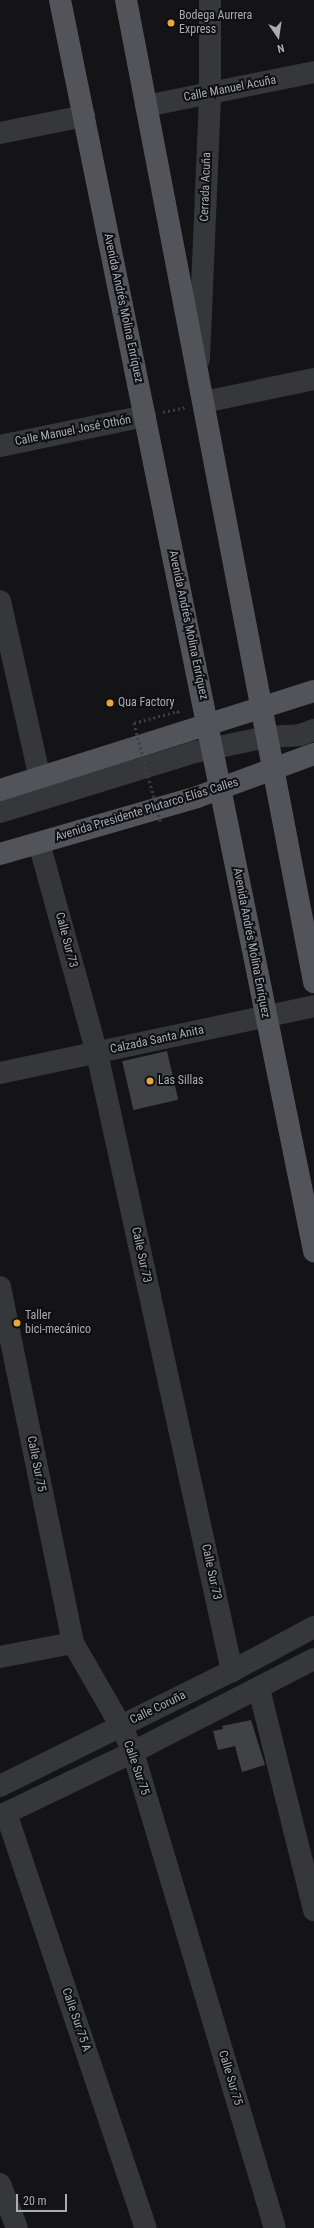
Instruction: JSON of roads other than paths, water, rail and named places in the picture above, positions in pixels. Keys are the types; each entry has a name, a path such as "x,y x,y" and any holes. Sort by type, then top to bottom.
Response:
{"main road":[{"name":"Avenida Andrés Molina Enríquez","path":"60,0 213,748 265,1016 313,1242"},
{"path":"126,0 204,402 260,710 314,982"},
{"path":"0,790 40,779 314,692"},
{"name":"Avenida Presidente Plutarco Elías Calles","path":"0,854 221,789 314,754"}],"street":[{"name":"Cerrada Acuña","path":"198,374 210,93 210,0"},
{"name":"Calle Manuel Acuña","path":"146,106 314,72"},
{"path":"0,133 84,116"},
{"path":"204,402 314,379"},
{"name":"Calle Manuel José Othón","path":"0,446 145,416"},
{"path":"0,601 40,779"},
{"path":"266,737 314,714"},
{"path":"0,812 213,748 266,737 300,736 314,730"},
{"name":"Calle Sur 73","path":"39,842 97,1053 232,1671"},
{"name":"Calzada Santa Anita","path":"0,1074 314,1006"},
{"name":"Calle Sur 75","path":"0,1287 6,1347 73,1643 121,1726 133,1752 275,2228"},
{"name":"Calle Coruña","path":"0,1786 232,1671 314,1627"},
{"path":"0,1657 73,1643"},
{"path":"3,1814 133,1752 259,1689 314,1659"},
{"path":"259,1689 314,1910"},
{"name":"Calle Sur 75 A","path":"3,1814 146,2228"},
{"path":"0,2184 17,2228"}],"place":[{"name":"Bodega Aurrera Express","path":"171,23"},
{"name":"Qua Factory","path":"110,703"},
{"name":"Las Sillas","path":"150,1081"},
{"name":"Taller bici-mecánico","path":"17,1323"}]}
